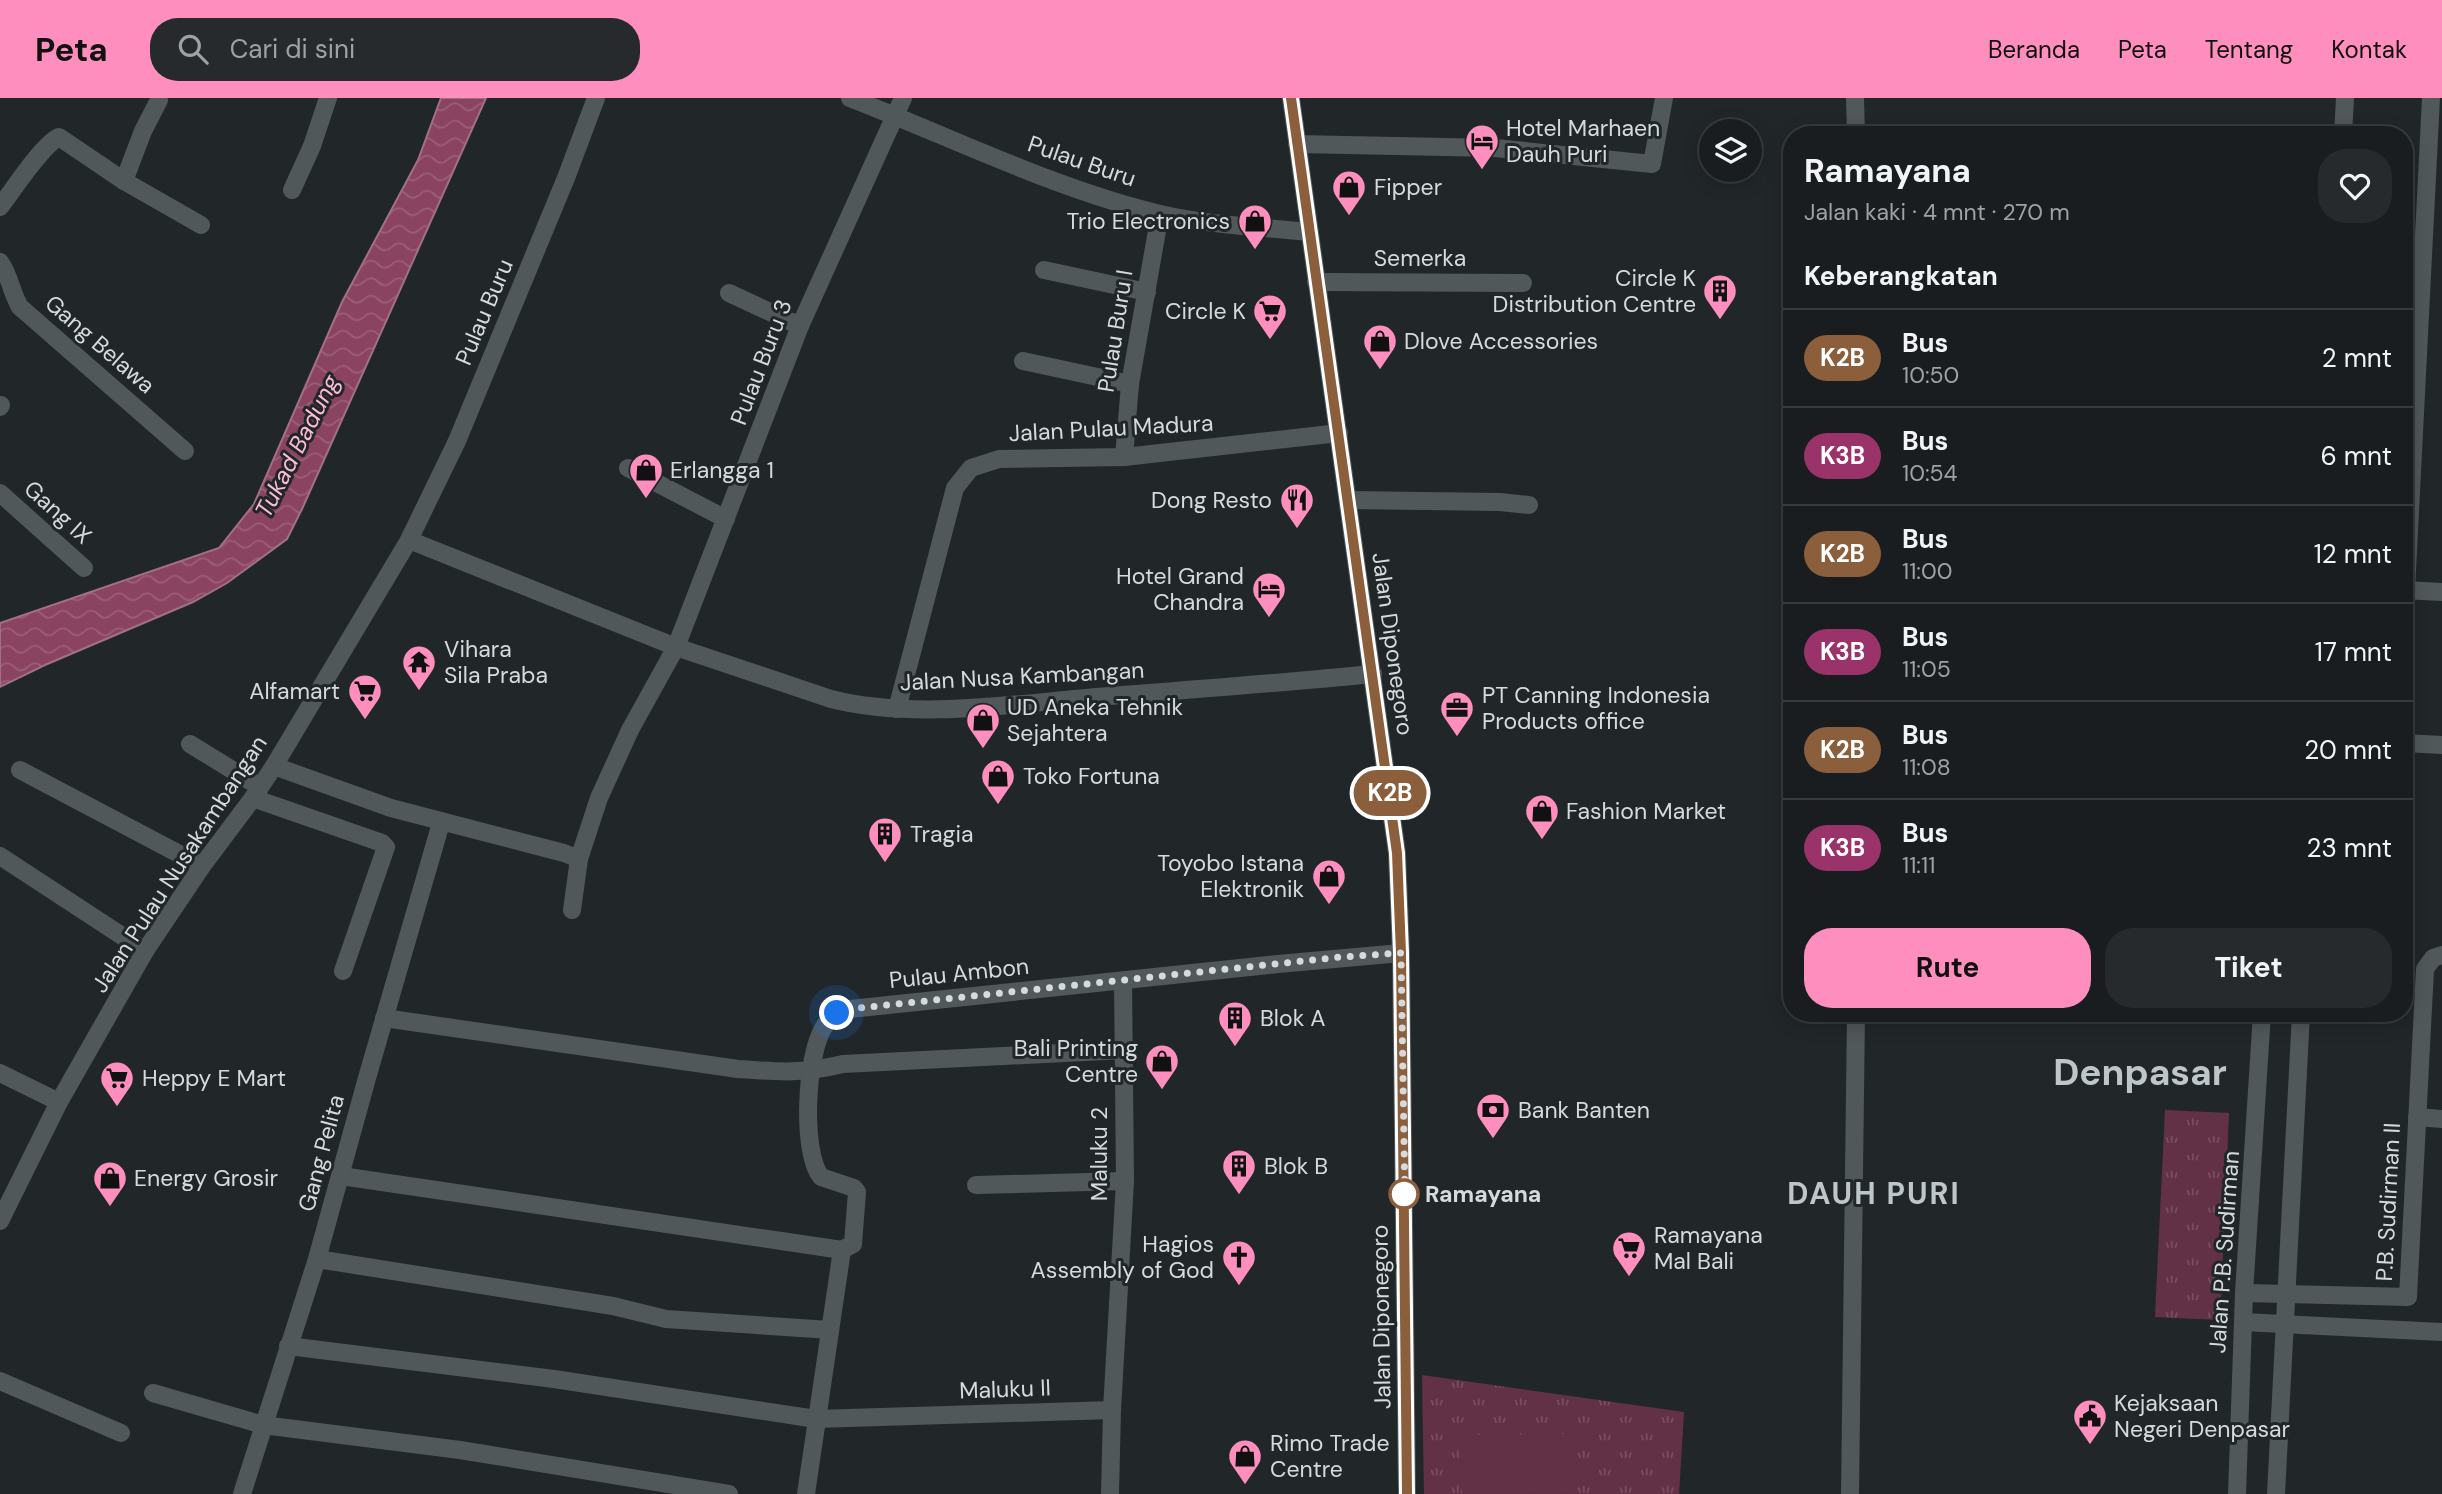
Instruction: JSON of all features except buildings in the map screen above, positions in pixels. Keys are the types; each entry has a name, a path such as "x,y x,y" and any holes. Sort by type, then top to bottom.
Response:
{"street":[{"path":"292,190 312,146 328,98"},
{"name":"Pulau Buru","path":"409,540 457,441 566,178 596,98"},
{"name":"Pulau Buru","path":"850,98 1071,187 1160,214 1230,225 1308,232"},
{"name":"Pulau Buru 3","path":"572,910 579,859 599,798 630,730 676,647 800,326 902,98"},
{"name":"Jalan Diponegoro","path":"1291,98 1397,853 1401,953 1407,1494"},
{"path":"1297,144 1495,148 1652,164 1664,98"},
{"path":"1855,98 1856,126"},
{"path":"2343,126 2345,98"},
{"path":"2413,439 2431,98"},
{"path":"124,181 143,131 159,100"},
{"path":"0,208 57,137 124,181 201,225"},
{"name":"Pulau Buru I","path":"1124,457 1130,384 1160,214"},
{"name":"Gang Belawa","path":"0,262 7,272 13,295 20,307 185,451"},
{"path":"1044,270 1147,292"},
{"name":"Semerka","path":"1316,282 1523,283"},
{"path":"729,293 800,326"},
{"path":"1023,361 1130,384"},
{"name":"Jalan Pulau Madura","path":"897,709 955,488 971,468 999,459 1124,457 1339,433"},
{"path":"628,468 726,519"},
{"name":"Gang IX","path":"0,493 84,568"},
{"path":"1348,500 1500,502 1529,505"},
{"name":"Jalan Nusa Kambangan","path":"409,540 676,647 855,705 897,709 951,708 1242,687 1373,674"},
{"name":"Jalan Pulau Nusakambangan","path":"0,1221 59,1102 145,951 274,766 409,540"},
{"path":"2413,591 2442,593"},
{"path":"2413,743 2442,745"},
{"path":"190,744 257,792 382,842 386,847 343,971"},
{"path":"274,766 391,808 536,845 579,859"},
{"path":"20,770 202,866"},
{"name":"Gang Pelita","path":"242,1494 317,1259 442,823"},
{"path":"0,856 145,951"},
{"name":"Pulau Ambon","path":"806,1494 842,1250 853,1244 856,1192 849,1185 821,1177 815,1170 811,1159 809,1134 810,1071 822,1029 837,1013 850,1009 1401,953"},
{"name":"P.B. Sudirman II","path":"2244,1293 2407,1297 2425,969 2432,958 2442,955"},
{"name":"Maluku 2","path":"1112,1410 1125,1181 1123,981"},
{"path":"384,1018 738,1069 789,1073 843,1064 1124,1050"},
{"path":"1850,1494 1856,1022"},
{"name":"Jalan P.B. Sudirman","path":"2237,1494 2244,1293 2261,1022"},
{"path":"2276,1494 2301,1022"},
{"path":"0,1073 59,1102"},
{"path":"2417,1118 2442,1119"},
{"path":"341,1176 842,1250"},
{"path":"976,1185 1125,1181"},
{"path":"317,1259 613,1306 666,1319 830,1330"},
{"path":"2243,1322 2442,1332"},
{"name":"Maluku II","path":"288,1346 555,1379 817,1419 1112,1410"},
{"path":"0,1381 121,1433"},
{"path":"153,1394 263,1425 460,1450 729,1494"},
{"path":"1110,1494 1112,1410"}],"green space":[{"path":"2165,1110 2229,1113 2220,1320 2155,1317"},
{"path":"1422,1375 1684,1412 1679,1494 1424,1494"},
{"path":"1572,1434 1574,1494 1462,1492 1460,1435"}],"water":[{"name":"Tukad Badung","path":"441,98 486,98 287,539 227,583 193,602 0,687 0,623 219,548 254,504 342,302 418,160"}],"bus line":[{"name":"K2B","path":"1291,98 1397,853 1401,953 1407,1494"}],"place":[{"name":"Hotel Marhaen Dauh Puri","path":"1482,171"},
{"name":"Fipper","path":"1349,217"},
{"name":"Trio Electronics","path":"1255,251"},
{"name":"Circle K Distribution Centre","path":"1720,321"},
{"name":"Circle K","path":"1270,341"},
{"name":"Dlove Accessories","path":"1380,371"},
{"name":"Erlangga 1","path":"646,500"},
{"name":"Dong Resto","path":"1297,530"},
{"name":"Hotel Grand Chandra","path":"1269,619"},
{"name":"Vihara Sila Praba","path":"419,692"},
{"name":"Alfamart","path":"365,721"},
{"name":"PT Canning Indonesia Products office","path":"1457,738"},
{"name":"UD Aneka Tehnik Sejahtera","path":"983,750"},
{"name":"Toko Fortuna","path":"998,806"},
{"name":"Fashion Market","path":"1542,841"},
{"name":"Tragia","path":"885,864"},
{"name":"Toyobo Istana Elektronik","path":"1329,906"},
{"name":"Blok A","path":"1235,1048"},
{"name":"Bali Printing Centre","path":"1162,1091"},
{"name":"Heppy E Mart","path":"117,1108"},
{"name":"Bank Banten","path":"1493,1140"},
{"name":"Ramayana","path":"1404,1194"},
{"name":"Blok B","path":"1239,1196"},
{"name":"Energy Grosir","path":"110,1208"},
{"name":"Ramayana Mal Bali","path":"1629,1278"},
{"name":"Hagios Assembly of God","path":"1239,1287"},
{"name":"Kejaksaan Negeri Denpasar","path":"2090,1446"},
{"name":"Rimo Trade Centre","path":"1245,1486"}],"district":[{"name":"Denpasar","path":"2140,1072"},
{"name":"DAUH PURI","path":"1874,1193"}],"route":[{"path":"837,1013 850,1009 1401,953 1405,1204 1404,1194"}]}
